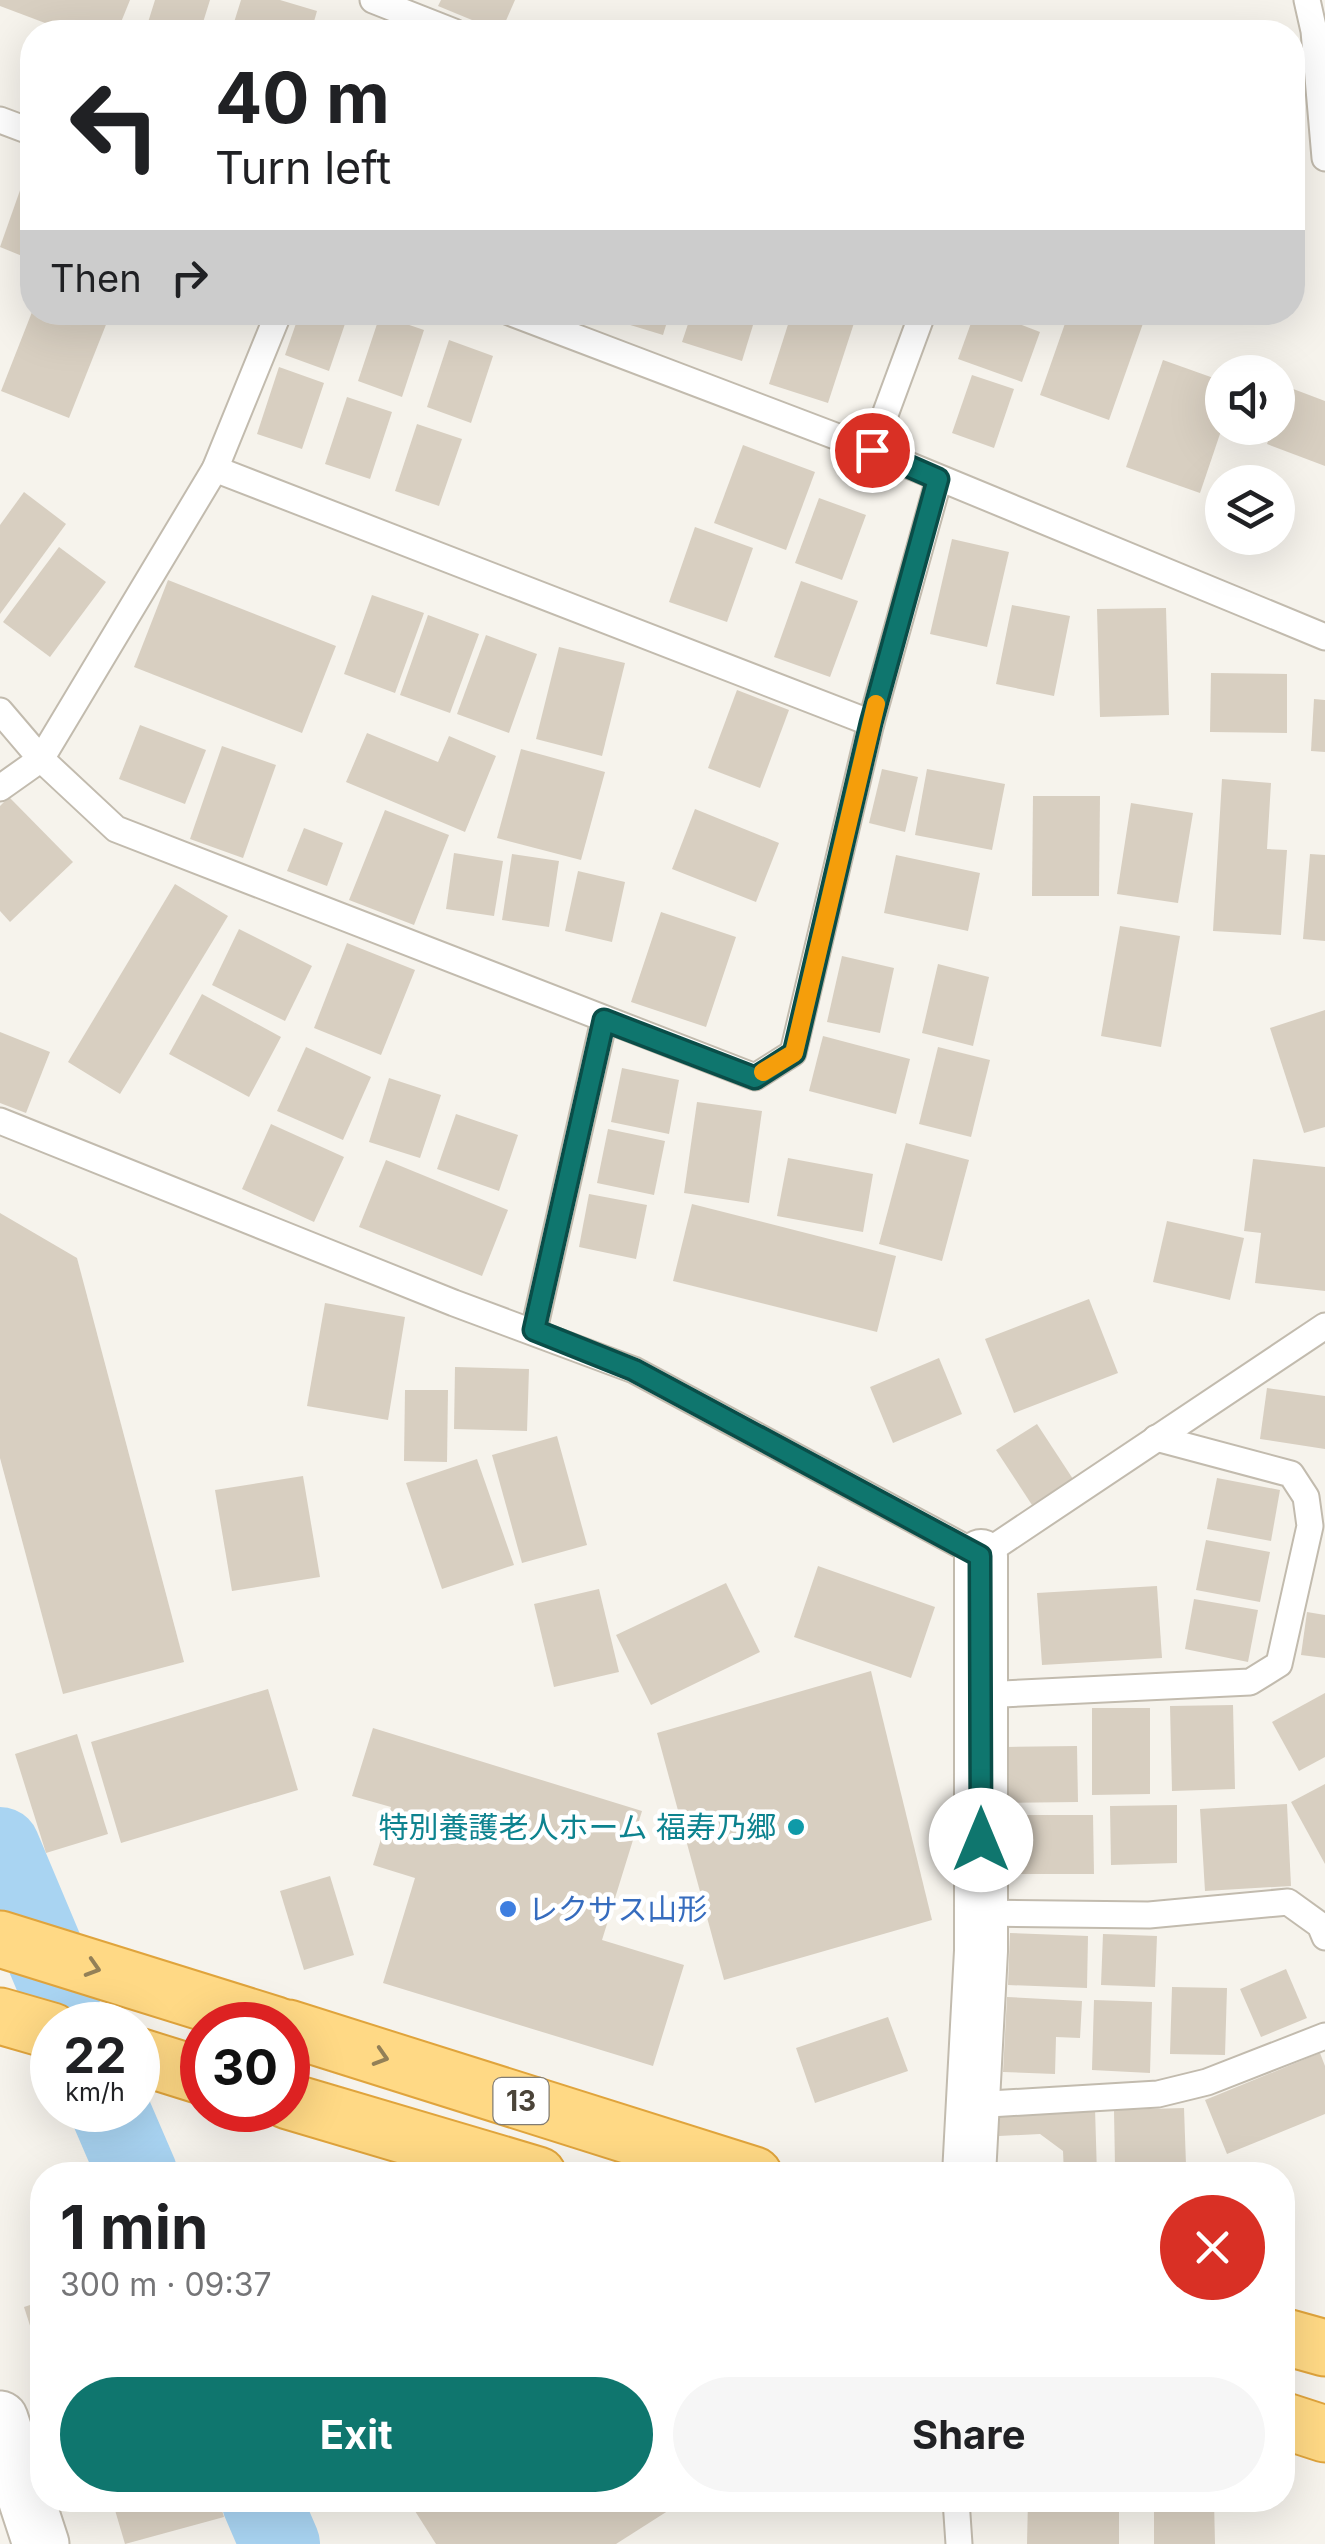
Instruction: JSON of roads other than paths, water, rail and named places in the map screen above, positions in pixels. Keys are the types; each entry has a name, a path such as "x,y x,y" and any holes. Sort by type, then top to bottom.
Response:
{"highway":[{"path":"0,1939 202,2002"},
{"path":"0,2016 30,2025"},
{"name":"13","path":"310,2035 713,2162"},
{"name":"13","path":"310,2108 494,2162"},
{"path":"1295,2328 1325,2334"},
{"path":"1295,2340 1325,2348"},
{"path":"1295,2398 1325,2406"},
{"path":"1295,2424 1325,2434"}],"street":[{"path":"970,2162 982,1913 980,1556"},
{"path":"4,2445 41,2544"}],"lane":[{"path":"373,0 424,20"},
{"path":"1307,0 1314,31 1325,158"},
{"path":"0,788 41,759 215,470 274,325"},
{"path":"575,325 1325,637"},
{"path":"872,450 918,325"},
{"path":"215,470 871,723"},
{"path":"0,710 41,759 116,829 755,1078 794,1053 871,723 938,479"},
{"path":"534,1330 604,1020"},
{"path":"0,1121 454,1303 634,1370 980,1556 1325,1326"},
{"path":"981,1695 1250,1682 1279,1664 1310,1526 1306,1497 1291,1474 1156,1438"},
{"path":"982,1913 1149,1915 1288,1902 1320,1926 1325,1938"},
{"path":"973,2105 1158,2094 1206,2082 1325,2036"},
{"path":"957,2512 959,2544"}],"waterway":[{"path":"0,1847 61,1992"},
{"path":"119,2132 132,2162"},
{"path":"266,2512 280,2544"}],"place":[{"name":"特別養護老人ホーム 福寿乃郷","path":"796,1827"},
{"name":"レクサス山形","path":"508,1909"}]}
